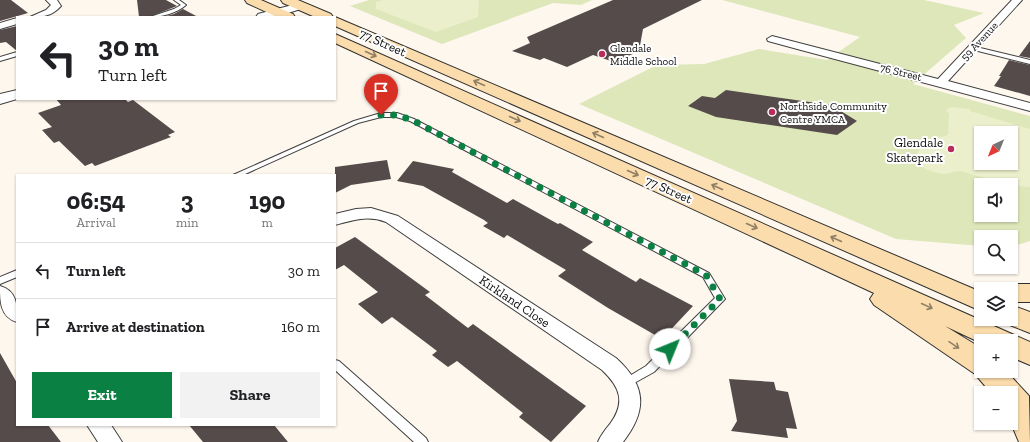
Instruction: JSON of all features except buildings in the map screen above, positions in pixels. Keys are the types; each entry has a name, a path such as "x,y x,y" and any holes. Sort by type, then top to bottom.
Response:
{"main road":[{"path":"251,0 285,15"},
{"path":"287,0 324,16"},
{"name":"77 Street","path":"336,21 974,299"},
{"name":"77 Street","path":"336,38 988,334"},
{"path":"803,249 918,320 974,359"},
{"path":"872,255 948,281 974,287"},
{"path":"1018,293 1030,293"},
{"path":"1018,318 1030,323"},
{"path":"1018,348 1030,354"},
{"path":"995,378 1002,386"},
{"path":"1018,405 1030,432"}],"street":[{"path":"38,16 53,9 56,4 51,0"},
{"name":"59 Avenue","path":"941,82 1017,0"},
{"path":"274,16 285,15 305,8"},
{"path":"0,26 16,22"},
{"name":"76 Street","path":"772,39 941,82 1030,107"},
{"path":"0,100 16,94"},
{"name":"Kirkland Close","path":"336,220 350,215 372,212 382,214 392,219 602,359 620,373 627,383"},
{"path":"0,292 16,314"},
{"path":"609,442 622,428 631,407 627,383"},
{"path":"99,426 111,442"}],"lane":[{"path":"155,16 176,10 184,5 176,0"},
{"path":"972,48 1030,62"},
{"path":"0,59 16,54"},
{"path":"239,174 356,122 381,115 397,115 412,120 706,275 720,299 650,369 627,383"},
{"path":"0,281 16,274"},
{"path":"336,365 422,442"}],"green space":[{"path":"369,0 592,0 581,5 553,3 442,44 350,6"},
{"path":"383,0 479,0 478,17 436,32 376,9 376,2"},
{"path":"722,0 924,0 984,13 954,25 966,38 913,84 1030,116 1030,241 1018,245 1018,230 974,230 974,245 896,239 579,104 657,65 704,64 759,49 827,60 860,37"},
{"name":"Glendale Skatepark","path":"952,107 970,109 970,111 1030,129 1030,187 1018,185 1018,178 987,178 961,171 946,174 938,173 914,162 917,153 928,141 932,138 948,134 949,113 946,112 948,108"}],"place":[{"name":"Glendale Middle School","path":"602,54"},
{"name":"Northside Community Centre YMCA","path":"772,112"},
{"name":"Glendale Skatepark","path":"951,149"}],"route":[{"path":"381,115 397,115 412,120 706,275 720,299 670,349"}]}
